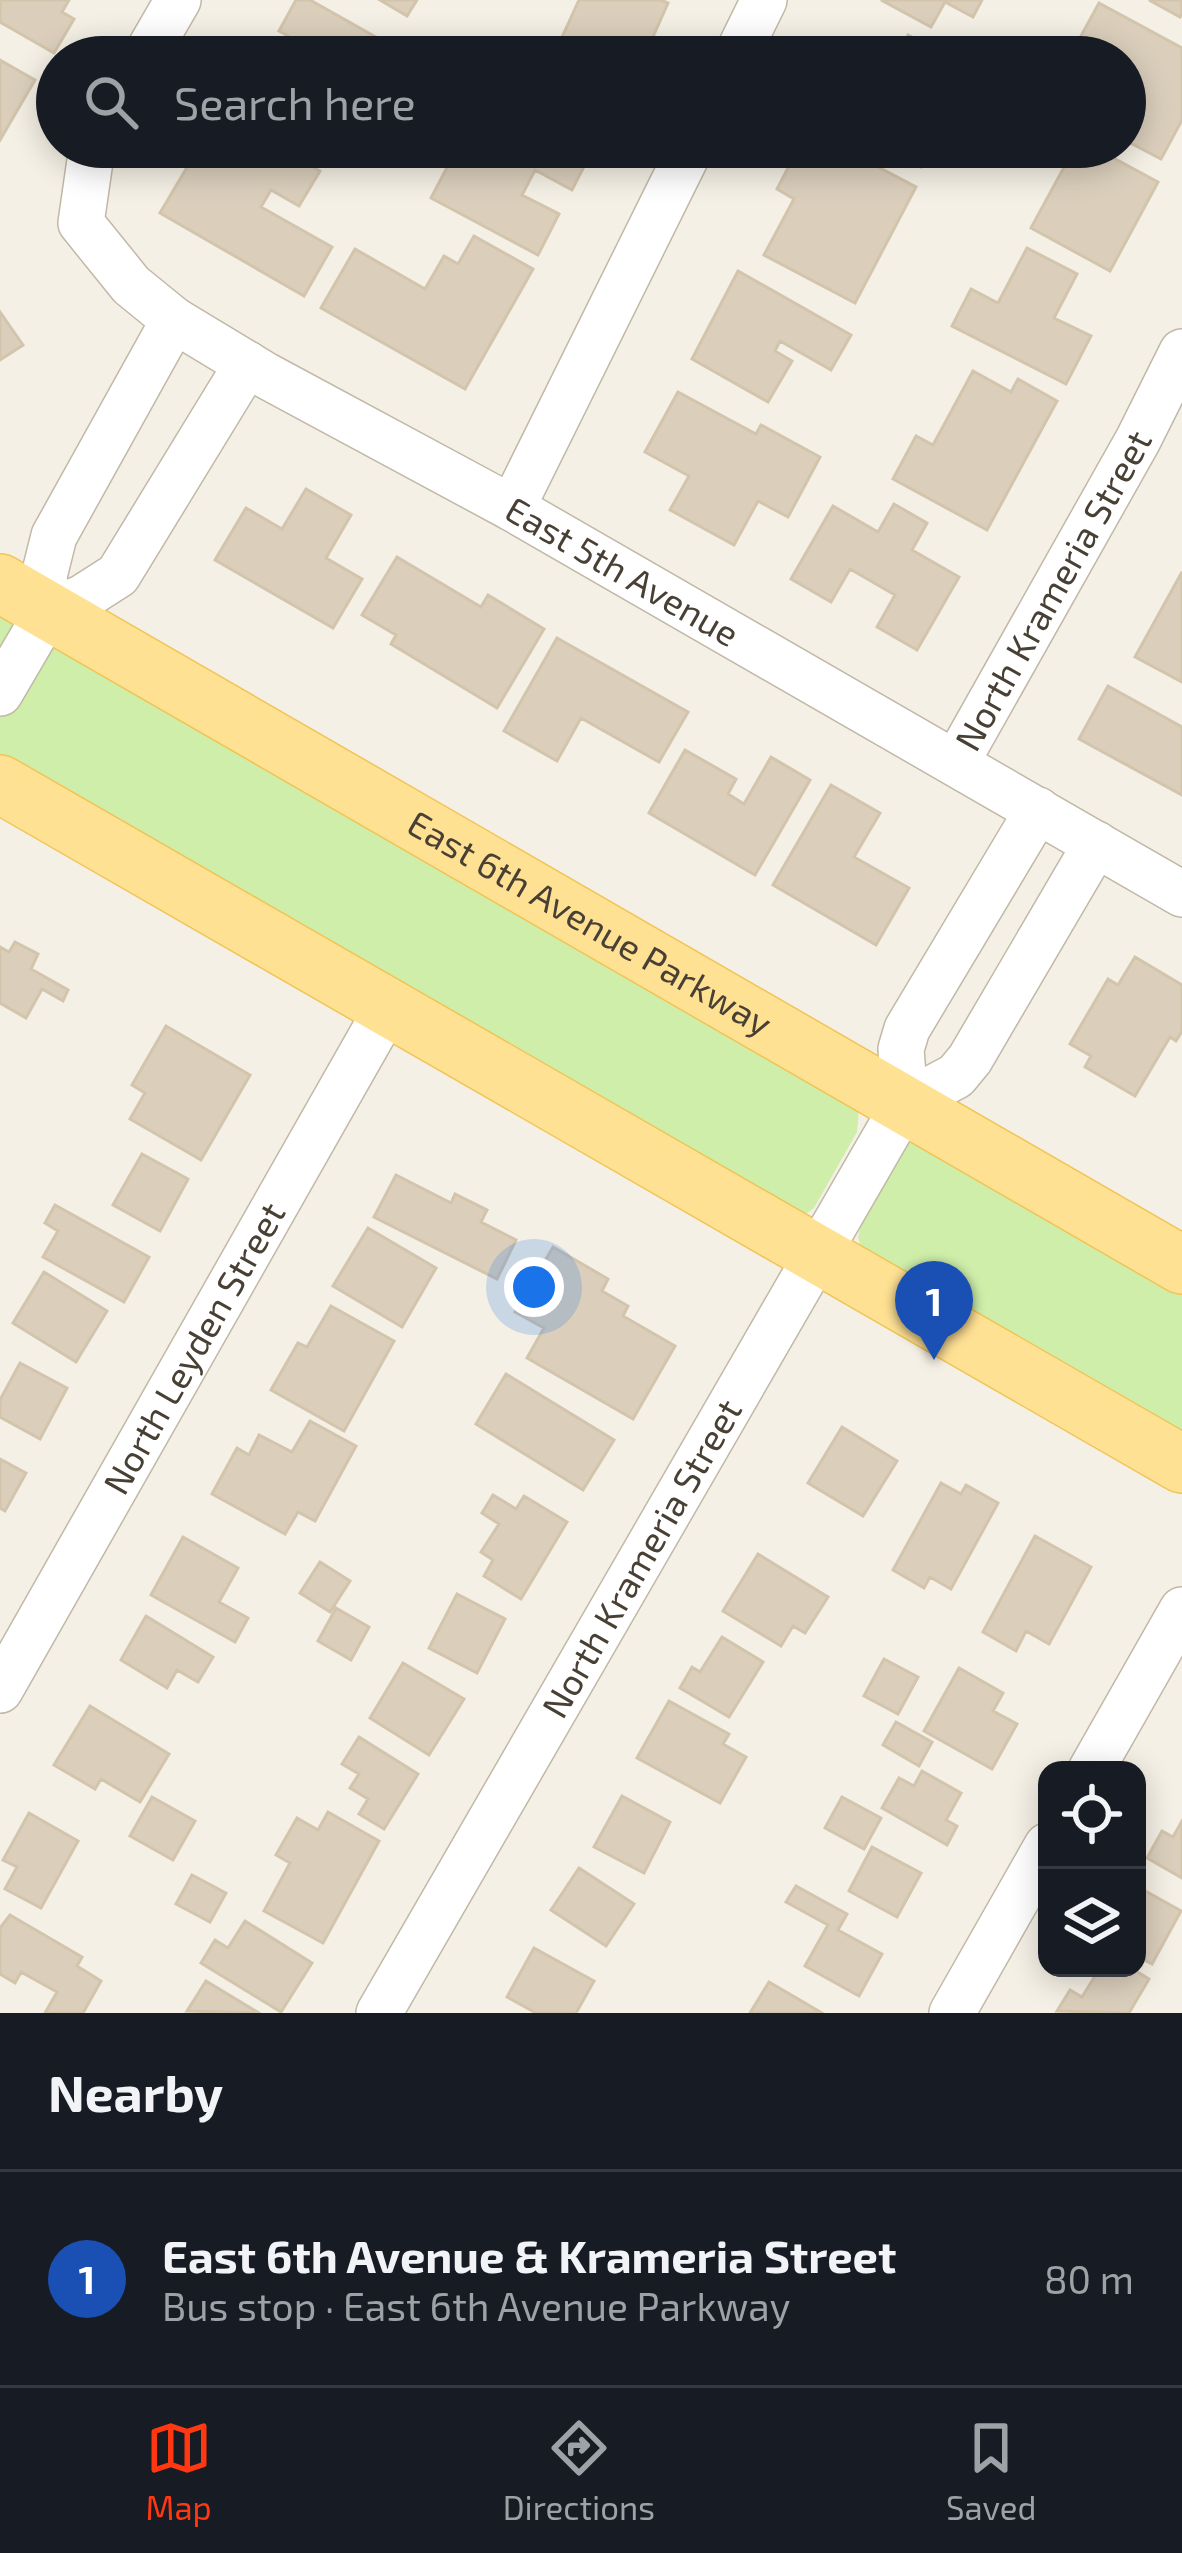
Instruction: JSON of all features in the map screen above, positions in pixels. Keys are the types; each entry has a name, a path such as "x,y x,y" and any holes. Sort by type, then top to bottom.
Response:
{"main road":[{"name":"East 6th Avenue Parkway","path":"0,583 1182,1265"},
{"path":"0,784 1182,1464"}],"street":[{"path":"157,36 178,0"},
{"path":"746,36 764,0"},
{"name":"East 5th Avenue","path":"89,168 81,223 131,286 174,320 512,508 1182,894"},
{"path":"512,508 682,168"},
{"path":"49,611 44,576 54,536 174,320"},
{"name":"North Krameria Street","path":"956,763 1138,440 1182,352"},
{"path":"0,693 49,611 82,598 118,574 247,364"},
{"path":"1038,810 908,1029 902,1048 904,1103 956,1076 970,1060 1096,844"},
{"name":"North Leyden Street","path":"0,1690 388,1007"},
{"name":"North Krameria Street","path":"379,2013 904,1103"},
{"path":"1095,1761 1182,1610"},
{"path":"952,2013 1038,1862"}],"green space":[{"path":"0,605 859,1108 857,1132 814,1208 803,1216 0,760"},
{"path":"915,1138 1182,1282 1182,1434 861,1248 861,1225"}],"building":[{"path":"0,0 69,0 62,12 74,19 64,36 36,36 36,43 0,22"},
{"path":"296,0 310,0 374,36 288,36 279,31"},
{"path":"380,0 417,0 407,16"},
{"path":"579,0 668,3 653,36 563,36"},
{"path":"881,0 982,0 973,17 945,2 931,27"},
{"path":"1149,0 1182,0 1182,14 1180,17"},
{"path":"1099,3 1182,48 1182,120 1161,159 1146,151 1146,36 1081,36"},
{"path":"0,60 35,80 0,140"},
{"path":"187,168 315,168 320,171 299,206 271,190 261,207 332,247 304,296 160,213"},
{"path":"447,168 583,168 572,190 535,170 522,195 559,214 538,255 431,198"},
{"path":"788,168 880,168 916,187 855,303 764,255 794,199 777,189"},
{"path":"1064,168 1132,168 1158,182 1110,271 1031,228"},
{"path":"474,236 533,269 465,389 321,308 355,249 425,289 444,256 458,264"},
{"path":"1027,248 1077,274 1054,318 1091,336 1066,384 952,326 971,289 998,303"},
{"path":"738,271 851,335 831,370 780,341 775,351 792,361 768,402 692,359"},
{"path":"0,312 23,345 0,360"},
{"path":"973,371 1011,392 1018,379 1057,401 987,530 893,479 916,436 933,445"},
{"path":"678,392 756,434 761,425 820,457 788,517 758,501 734,545 670,510 689,476 645,452"},
{"path":"306,489 351,515 326,558 362,579 333,628 215,560 246,508 282,529"},
{"path":"894,504 927,523 912,550 959,577 917,650 877,627 895,595 850,569 831,602 791,579 833,506 878,532"},
{"path":"397,557 481,607 488,595 544,629 497,708 391,644 396,635 362,615"},
{"path":"1182,572 1182,682 1135,657"},
{"path":"557,638 688,712 659,762 581,718 557,761 504,731"},
{"path":"1108,686 1182,727 1182,795 1079,739"},
{"path":"685,750 736,779 728,794 744,804 771,757 810,780 755,875 649,813"},
{"path":"831,785 880,813 854,857 909,888 876,945 773,885"},
{"path":"15,942 38,954 31,969 68,990 63,1001 42,989 26,1018 0,1003 0,947 9,952"},
{"path":"1135,957 1182,985 1182,1031 1176,1041 1170,1037 1135,1096 1085,1067 1091,1056 1070,1044 1108,979 1118,985"},
{"path":"166,1026 250,1075 201,1160 130,1119 145,1093 132,1085"},
{"path":"142,1154 188,1179 160,1231 113,1205"},
{"path":"396,1175 451,1203 455,1194 487,1210 481,1222 516,1240 497,1279 374,1217"},
{"path":"55,1205 149,1257 124,1302 43,1257 58,1231 45,1223"},
{"path":"368,1228 436,1268 402,1327 333,1286"},
{"path":"553,1247 608,1279 602,1291 628,1306 623,1316 675,1346 633,1419 527,1358 544,1328 515,1312"},
{"path":"44,1272 107,1311 76,1362 13,1323"},
{"path":"331,1306 394,1341 344,1431 271,1390 298,1343 307,1347"},
{"path":"20,1363 67,1388 40,1439 0,1417 0,1400"},
{"path":"506,1374 614,1440 583,1490 476,1424"},
{"path":"310,1421 356,1446 315,1521 298,1512 285,1534 212,1494 237,1448 249,1455 259,1435 292,1452"},
{"path":"842,1427 897,1461 863,1516 808,1483"},
{"path":"0,1459 26,1473 5,1511 0,1508"},
{"path":"941,1483 961,1494 966,1485 998,1503 951,1589 930,1577 924,1588 893,1570"},
{"path":"493,1495 516,1509 524,1496 567,1522 521,1599 484,1576 493,1560 481,1552 499,1524 482,1513"},
{"path":"1035,1536 1091,1567 1049,1644 1026,1631 1016,1651 983,1632"},
{"path":"183,1537 238,1568 219,1602 248,1618 235,1642 151,1595"},
{"path":"758,1554 828,1597 805,1633 793,1626 781,1646 723,1611"},
{"path":"320,1562 350,1581 330,1612 300,1593"},
{"path":"457,1594 505,1619 477,1673 429,1648"},
{"path":"336,1608 369,1627 351,1660 318,1641"},
{"path":"146,1616 213,1657 198,1682 177,1670 167,1688 121,1660"},
{"path":"722,1637 763,1662 729,1717 680,1688 692,1667 700,1672"},
{"path":"884,1659 918,1677 898,1714 864,1696"},
{"path":"403,1663 464,1699 429,1755 370,1718"},
{"path":"959,1668 1003,1693 993,1711 1017,1724 992,1769 924,1731"},
{"path":"669,1701 729,1734 723,1744 746,1757 720,1803 637,1758"},
{"path":"90,1706 169,1754 140,1802 101,1779 95,1789 54,1765"},
{"path":"896,1722 932,1742 919,1766 883,1745"},
{"path":"359,1737 418,1774 384,1829 359,1814 368,1799 350,1788 359,1774 342,1764"},
{"path":"922,1771 961,1793 946,1820 957,1826 947,1845 882,1808 899,1778 914,1786"},
{"path":"622,1796 670,1822 644,1873 594,1847"},
{"path":"152,1797 195,1821 173,1860 130,1836"},
{"path":"842,1797 881,1818 864,1849 825,1828"},
{"path":"328,1812 379,1841 323,1943 264,1911 290,1863 276,1855 297,1818 318,1830"},
{"path":"29,1813 78,1841 41,1908 5,1889 17,1867 3,1860"},
{"path":"1182,1821 1182,1878 1147,1858 1162,1831 1173,1837"},
{"path":"872,1847 921,1873 897,1917 849,1891"},
{"path":"579,1868 634,1904 606,1946 551,1910"},
{"path":"192,1875 226,1893 210,1922 176,1904"},
{"path":"796,1886 847,1914 838,1930 882,1954 859,1996 805,1966 828,1925 786,1902"},
{"path":"1146,1891 1181,1911 1152,1964 1146,1961"},
{"path":"10,1915 82,1957 77,1966 101,1981 83,2013 45,2013 57,1992 21,1972 15,1983 0,1974 0,1928"},
{"path":"245,1921 312,1963 281,2012 201,1963 215,1940 228,1948"},
{"path":"534,1948 594,1981 576,2013 536,2013 507,1997"},
{"path":"1094,1977 1149,1979 1129,2013 1057,2011 1070,1990 1082,1997"},
{"path":"206,1981 259,2013 187,2011"},
{"path":"769,1982 822,2013 750,2013"}],"place":[{"name":"East 6th Avenue & Krameria Street","path":"934,1360"}]}
